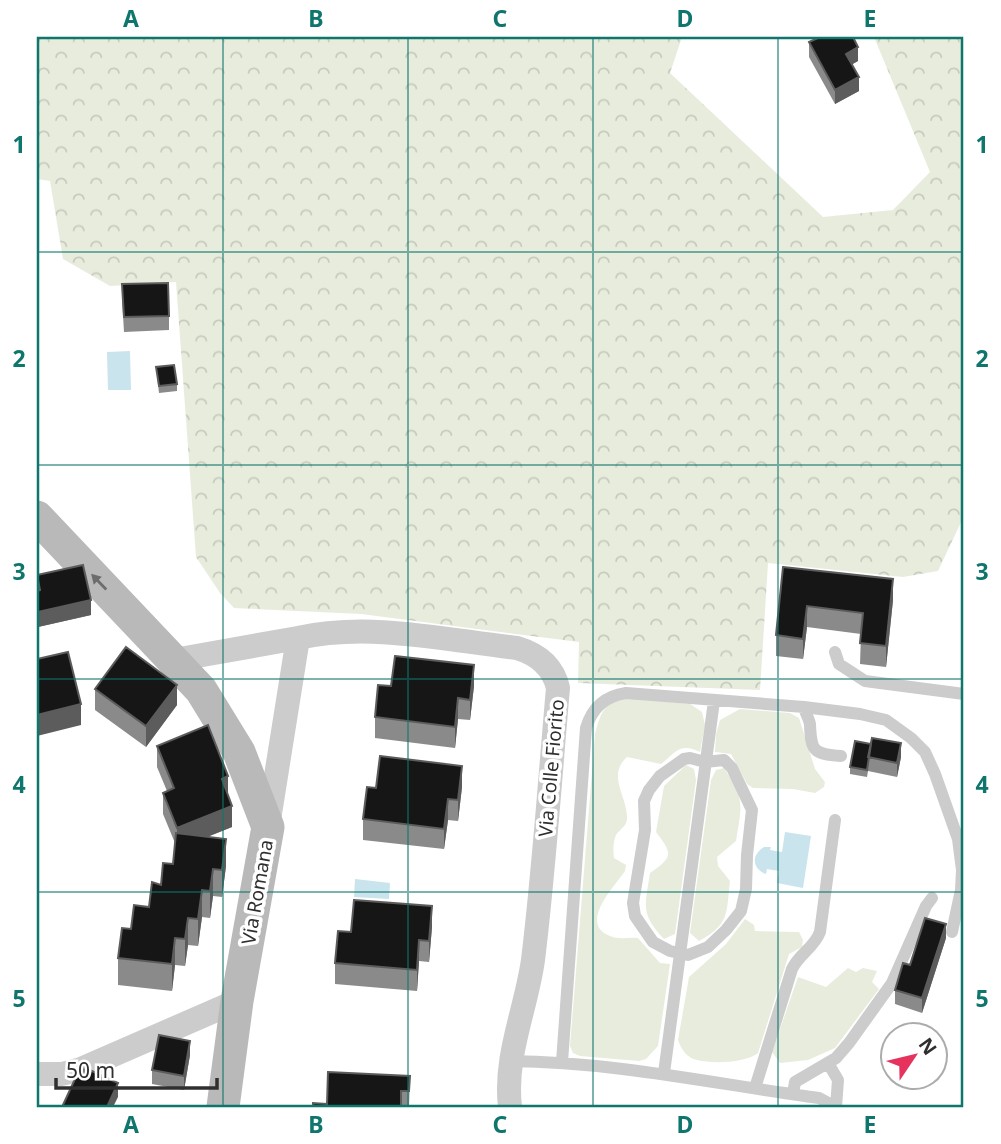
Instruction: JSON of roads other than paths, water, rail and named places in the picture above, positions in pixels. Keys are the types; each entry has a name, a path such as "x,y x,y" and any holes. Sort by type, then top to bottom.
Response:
{"street":[{"name":"Via Romana","path":"37,517 201,690 235,743 268,827 237,1001 223,1107"},
{"name":"Via Colle Fiorito","path":"298,638 333,632 370,631 517,648 541,660 555,677 558,688 536,936 528,986 510,1061 510,1107"},
{"path":"174,660 298,638 268,827"},
{"path":"37,1074 62,1074 81,1069 237,1001"}],"lane":[{"path":"835,652 839,664 865,681 964,694"},
{"path":"562,1062 584,741 589,720 598,705 618,695 804,707 886,720 925,752 936,774 957,839 962,870 961,890 952,932"},
{"path":"664,1073 714,701"},
{"path":"804,707 810,724 809,736 814,746 823,754 841,756"},
{"path":"684,758 705,762 724,760 732,768 751,803 746,890 741,911 726,930 708,947 694,954 682,954 653,942 635,916 634,897 645,830 644,802 655,780 684,758"},
{"path":"755,1088 792,969 801,954 815,943 820,932 835,820"},
{"path":"793,1094 795,1082 836,1058 892,983 932,898"},
{"path":"510,1061 562,1062 664,1073 819,1098 836,1107 838,1080 828,1062"}],"water":[{"path":"130,351 131,390 108,390 107,352"},
{"path":"785,832 811,836 803,888 777,883 779,871 767,869 766,874 758,869 755,862 757,854 764,847 782,852"},
{"path":"355,879 390,883 389,899 354,897"}]}
